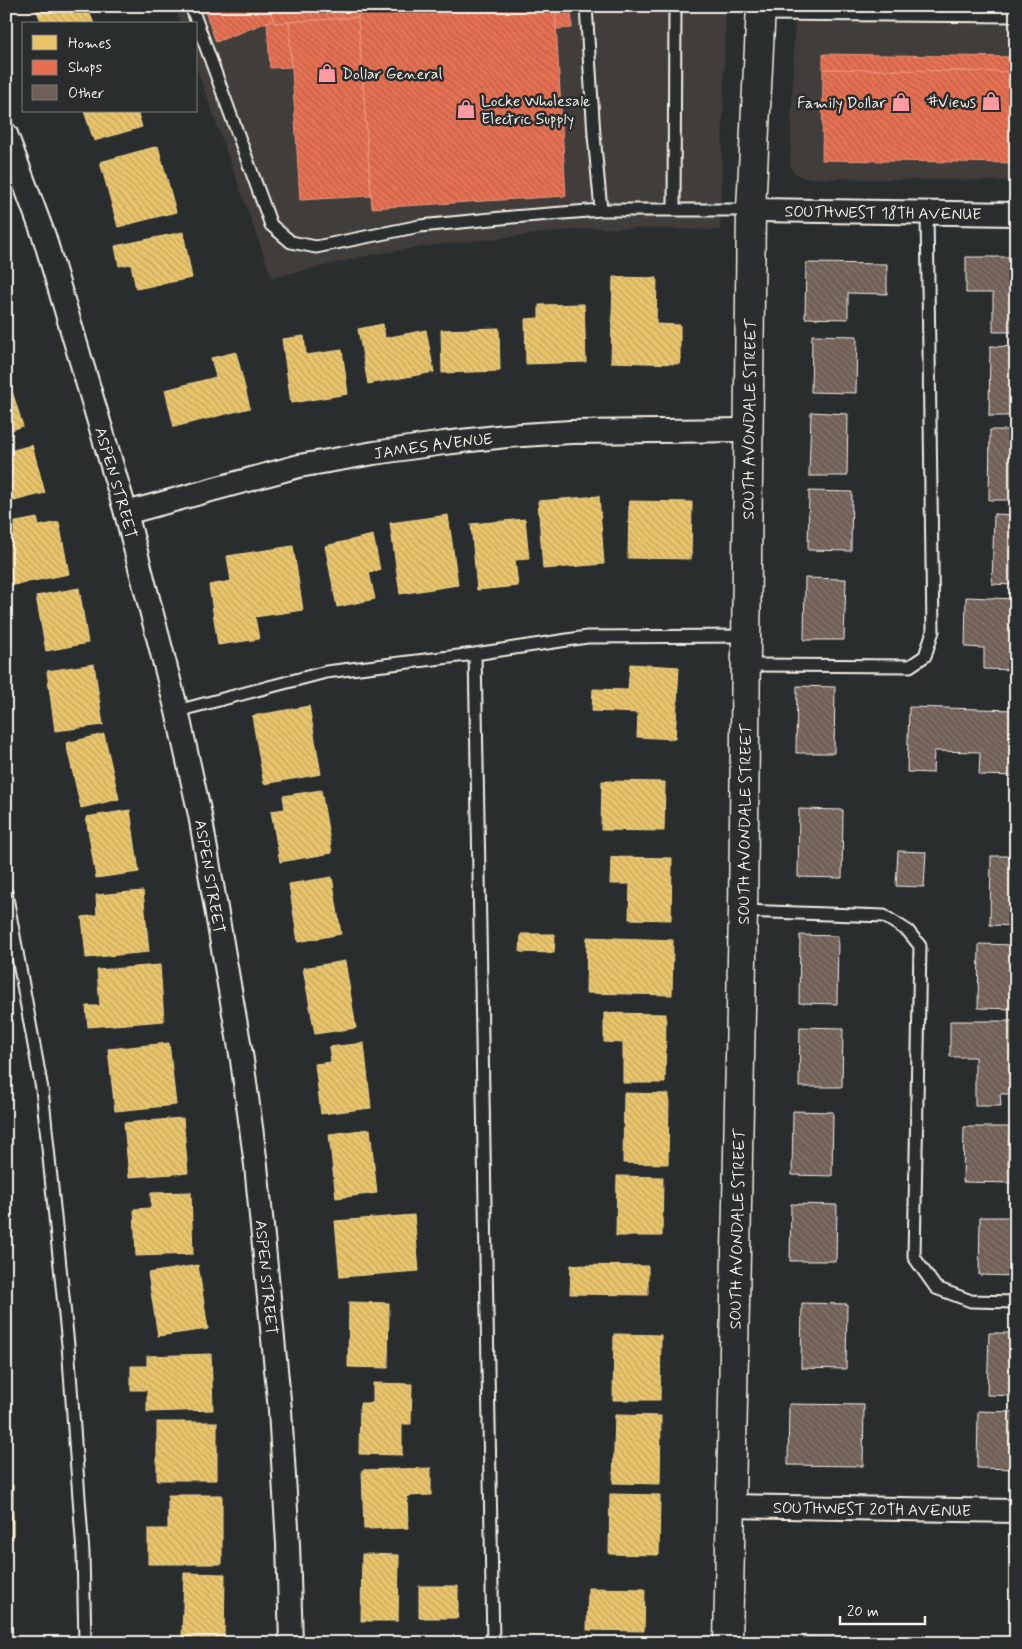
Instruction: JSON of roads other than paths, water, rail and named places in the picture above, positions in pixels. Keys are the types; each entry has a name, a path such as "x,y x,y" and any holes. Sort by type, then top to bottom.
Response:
{"main road":[{"name":"SOUTH AVONDALE STREET","path":"728,1643 742,911 751,210 761,10"}],"street":[{"name":"ASPEN STREET","path":"6,134 47,244 126,513 177,711 200,815 242,1060 256,1165 280,1410 288,1544 291,1643"},
{"name":"SOUTHWEST 18TH AVENUE","path":"751,210 1016,214"},
{"name":"JAMES AVENUE","path":"126,513 299,466 444,443 506,436 571,432 748,430"},
{"name":"SOUTHWEST 20TH AVENUE","path":"730,1506 1016,1511"}],"lane":[{"path":"191,6 197,22"},
{"path":"586,6 601,210"},
{"path":"674,209 675,6"},
{"path":"761,10 991,11 1016,16"},
{"path":"198,25 271,225 290,242 316,247 420,226 601,210 751,210"},
{"path":"745,664 910,666 925,656 933,631 927,213"},
{"path":"177,711 326,672 476,654 587,637 745,636"},
{"path":"476,654 493,1643"},
{"path":"6,892 42,1089 68,1345 83,1553 85,1643"},
{"path":"742,911 884,916 908,930 920,946 914,1257 936,1288 971,1301 1016,1302"}],"place":[{"name":"Dollar General","path":"327,73"},
{"name":"#Views","path":"991,101"},
{"name":"Family Dollar","path":"901,102"},
{"name":"Locke Wholesale Electric Supply","path":"466,109"}]}
